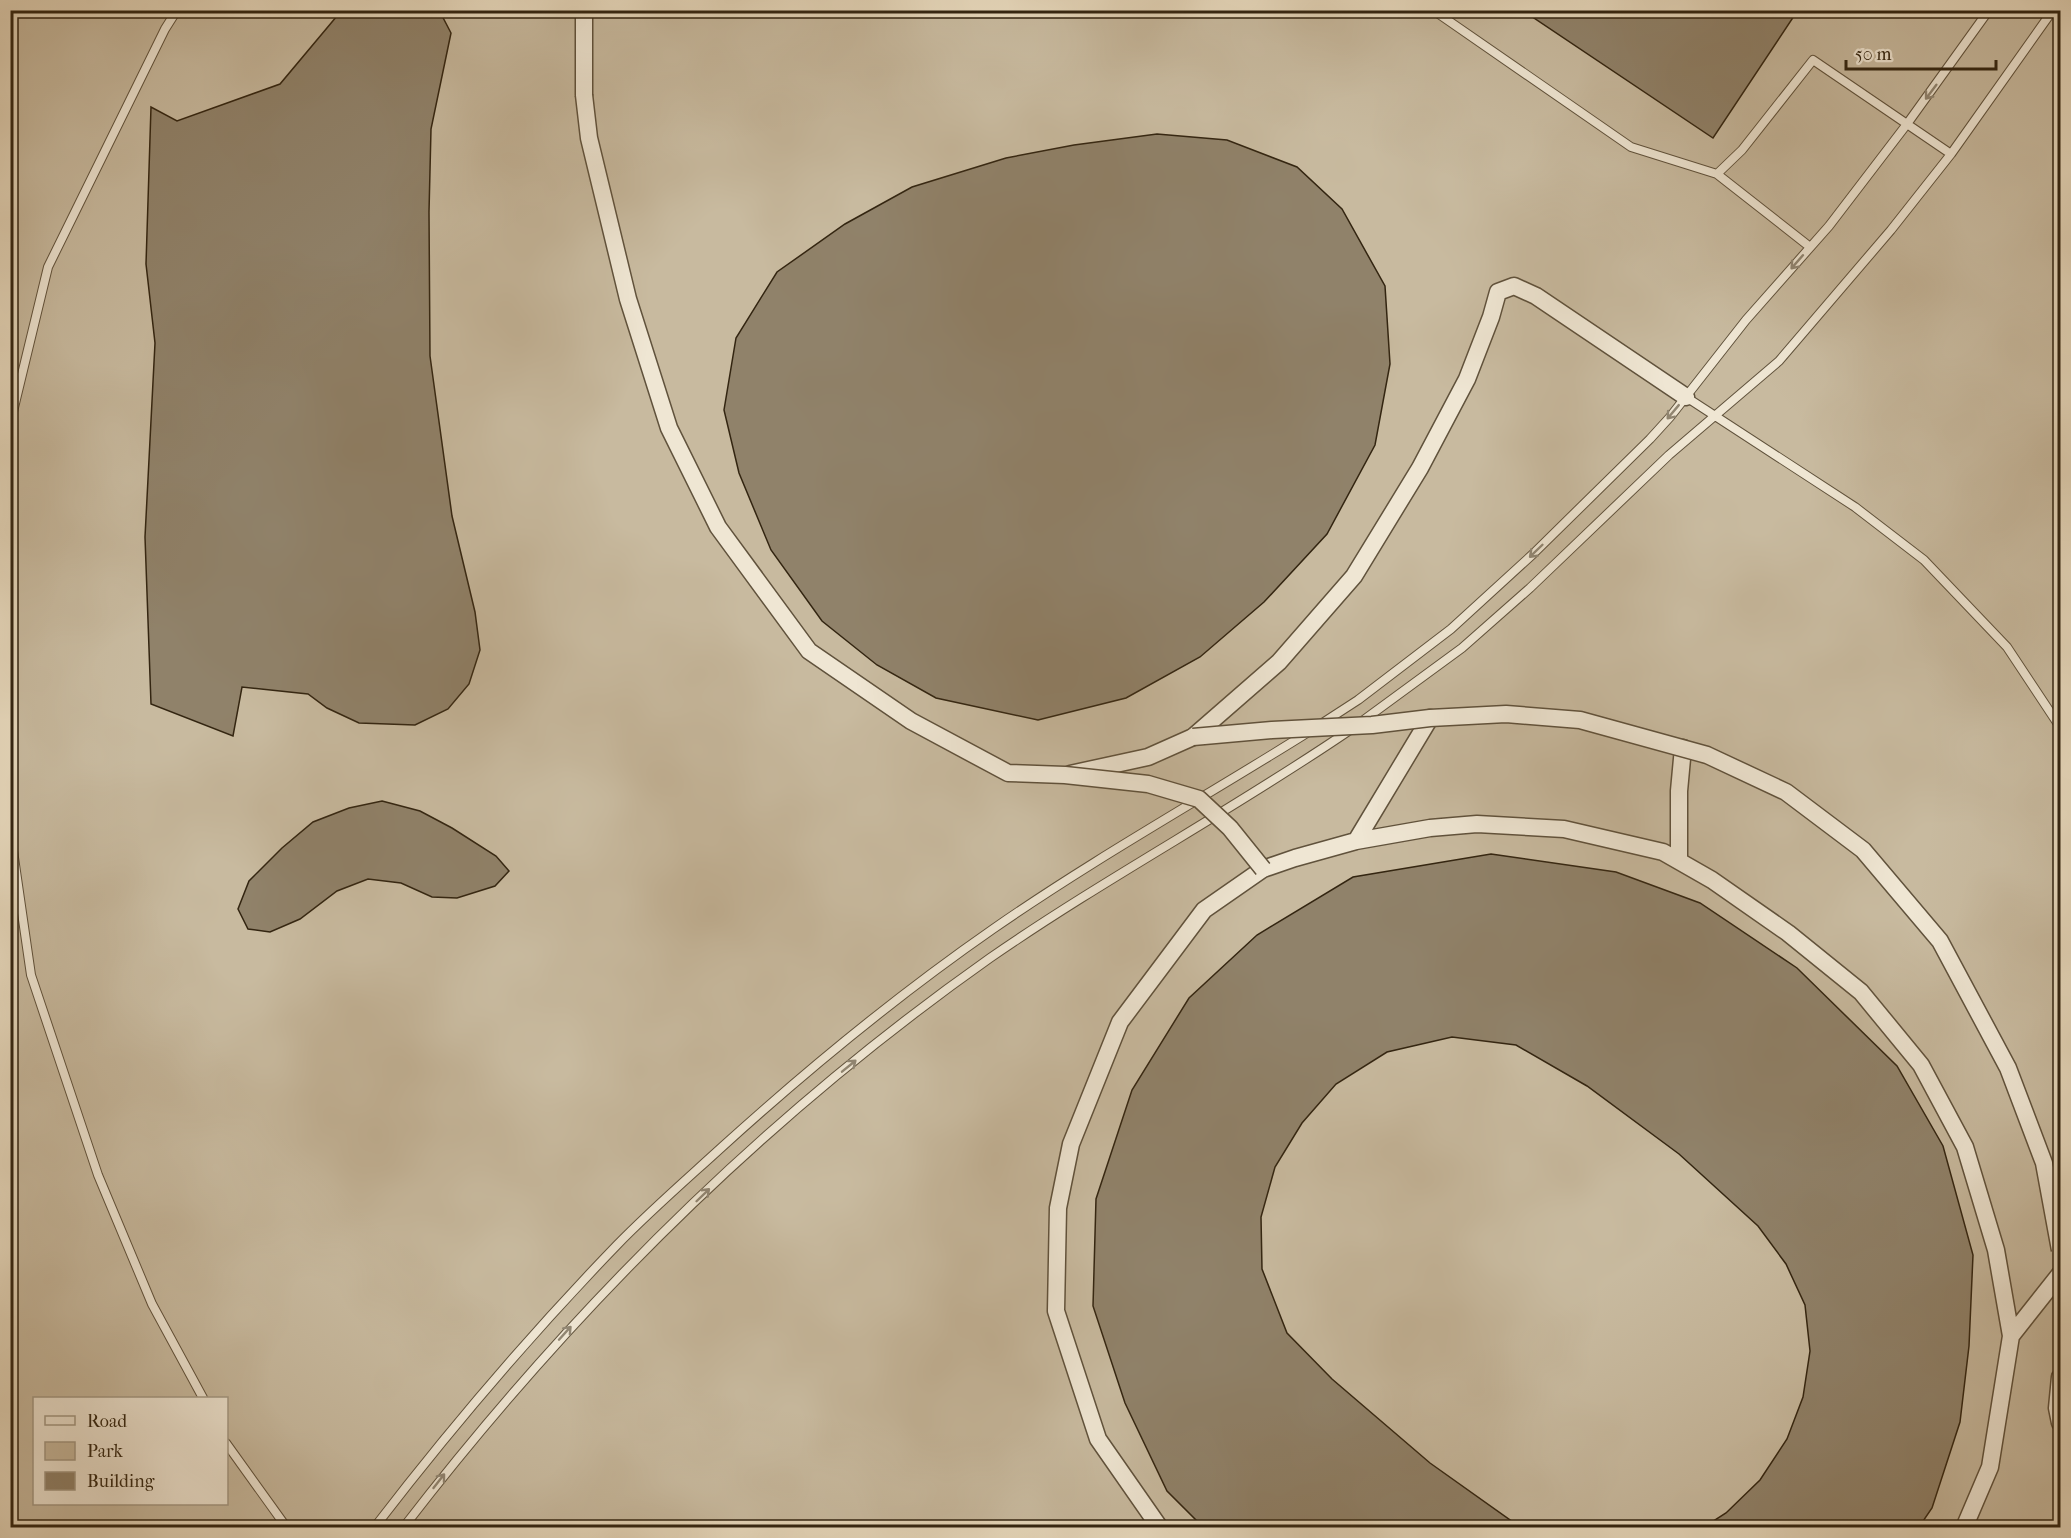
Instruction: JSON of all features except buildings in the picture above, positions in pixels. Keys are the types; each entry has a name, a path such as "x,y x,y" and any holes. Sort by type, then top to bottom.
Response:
{"street":[{"path":"584,10 584,95 589,138 628,299 669,428 718,527 809,651 911,721 1008,773 1148,784 1199,799 1230,828 1263,869"},
{"path":"1065,776 1148,757 1193,737 1279,662 1354,576 1420,468 1467,379 1491,318 1498,292 1514,286 1536,296 1686,397"},
{"path":"1193,737 1506,714 1580,720 1707,755 1786,792 1863,850 1940,941 2008,1068 2044,1162 2061,1250"},
{"path":"1356,842 1430,718"},
{"path":"1679,861 1679,792 1683,748"},
{"path":"1160,1527 1098,1439 1056,1311 1058,1208 1071,1144 1120,1022 1204,910 1263,869 1356,842 1430,828 1477,824 1564,829 1663,852 1712,880 1788,933 1861,992 1921,1065 1965,1147 1996,1250 2010,1336 1990,1467 1964,1527"},
{"path":"2010,1336 2061,1274"},
{"path":"2059,1415 2061,1377"}],"lane":[{"path":"10,424 48,267 165,29 177,10"},
{"path":"1433,10 1632,147 1717,174 1810,247"},
{"path":"374,1527 491,1382 612,1250 790,1086 887,1008 993,929 1097,861 1240,775 1358,700 1451,629 1533,554 1650,439 1686,397 1746,320 1810,247 1907,124 1989,10"},
{"path":"403,1527 506,1399 570,1328 650,1245 804,1103 897,1028 990,959 1074,902 1296,767 1385,706 1462,648 1530,588 1669,455 1779,361 1877,246 1951,154 2053,10"},
{"path":"1717,174 1742,150 1813,60 1951,154"},
{"path":"1686,397 1855,507 1924,560 2007,647 2061,727"},
{"path":"10,830 31,975 98,1175 152,1304 202,1397"},
{"path":"228,1446 287,1527"}],"green space":[{"path":"10,11 2060,11 2060,1527 11,1527"}]}
